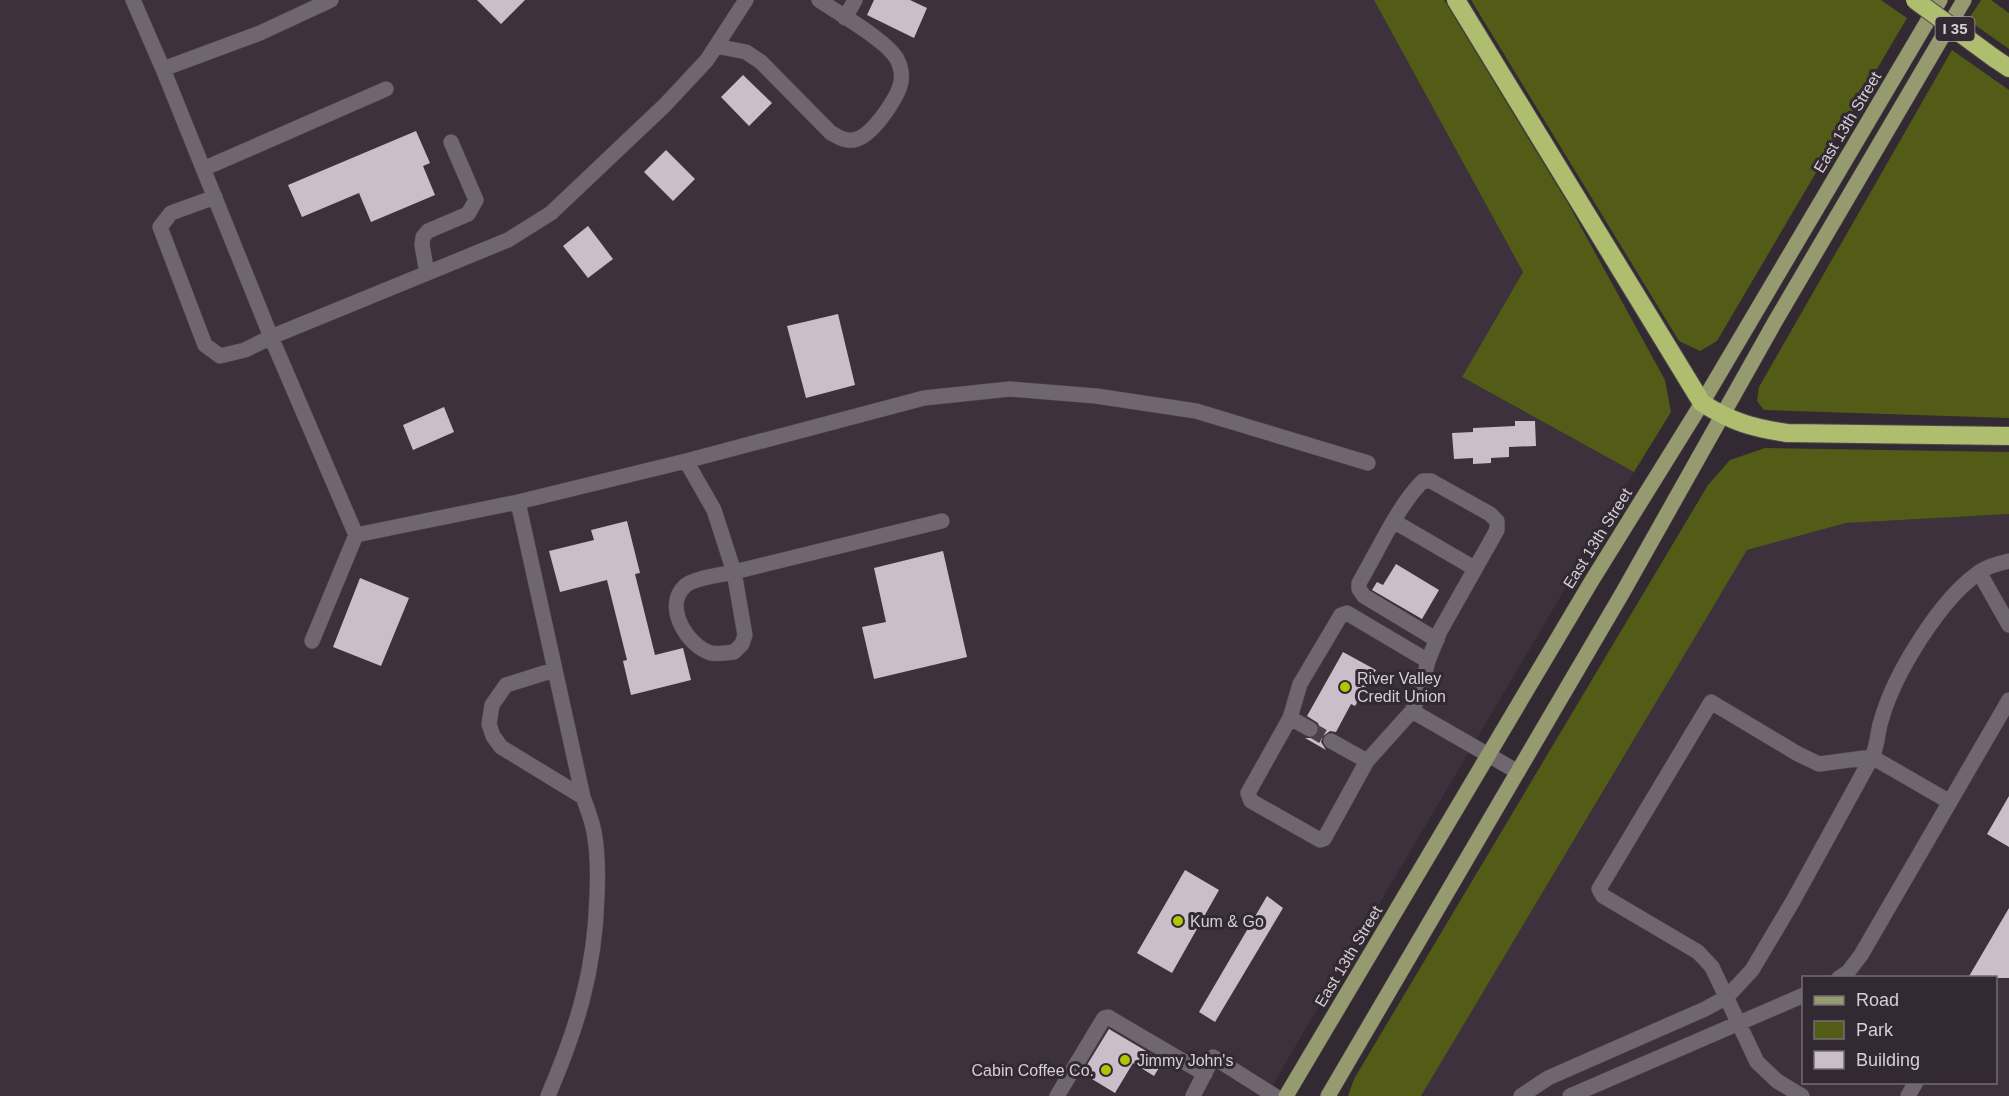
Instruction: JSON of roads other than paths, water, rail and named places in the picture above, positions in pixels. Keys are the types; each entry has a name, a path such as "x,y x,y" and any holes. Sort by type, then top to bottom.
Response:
{"highway":[{"path":"1456,0 1702,404 1722,416 1752,428 1787,433 2009,436"},
{"name":"I 35","path":"1915,0 2002,63"}],"main road":[{"name":"East 13th Street","path":"1286,1096 1591,582 1702,404 1940,0"},
{"path":"1328,1096 1623,592 1782,309 1964,0"}],"lane":[{"path":"133,0 271,337 356,535 312,641"},
{"path":"163,69 260,33 331,0"},
{"path":"214,196 171,213 160,227 205,345 220,356 245,350 271,337 508,240 551,213 665,105 707,60 746,0"},
{"path":"716,46 746,52 761,62 831,133 844,140 856,140 868,133 884,114 901,84 901,68 896,56 882,43 819,0"},
{"path":"845,18 855,0"},
{"path":"203,168 387,89"},
{"path":"427,273 422,245 423,237 428,231 468,214 476,200 451,142"},
{"path":"356,535 518,502 686,461 924,398 1010,389 1096,396 1196,411 1368,463"},
{"path":"686,461 714,510 734,573 745,635 742,644 734,652 712,653 699,647 688,636 677,619 678,596 691,582 734,573 942,521"},
{"path":"1428,660 1344,613 1300,684 1290,718 1248,793 1248,797 1320,840 1327,835 1367,761 1412,711 1420,693 1428,660 1437,640 1474,568 1497,531 1497,521 1490,514 1431,481 1424,481 1416,488 1395,522 1359,584 1359,589 1364,596 1437,640"},
{"path":"518,502 583,797 594,830 598,866 591,970 575,1030 548,1096"},
{"path":"1395,522 1474,568"},
{"path":"1521,1096 1548,1078 1727,998 1752,970 1793,901 1872,757 1881,721 1900,674 1924,634 1950,598 1979,572 2009,561"},
{"path":"1979,572 2009,625"},
{"path":"554,670 506,685 492,705 489,724 493,736 501,747 583,797"},
{"path":"1842,976 1861,955 2009,700"},
{"path":"1802,1096 1777,1081 1757,1062 1712,967 1698,952 1603,896 1599,889 1711,702 1715,702 1798,754 1819,764 1872,757 1950,802"},
{"path":"1412,711 1518,772"},
{"path":"1290,718 1310,729"},
{"path":"1331,741 1367,761"},
{"path":"1570,1096 1802,995"},
{"path":"1058,1096 1104,1018 1108,1017 1205,1074"},
{"path":"1193,1096 1214,1057 1275,1096"}],"tunnel":[{"path":"1310,729 1331,741"}],"place":[{"name":"River Valley Credit Union","path":"1345,687"},
{"name":"Kum & Go","path":"1178,921"},
{"name":"Jimmy John's","path":"1125,1060"},
{"name":"Cabin Coffee Co.","path":"1106,1070"}]}
